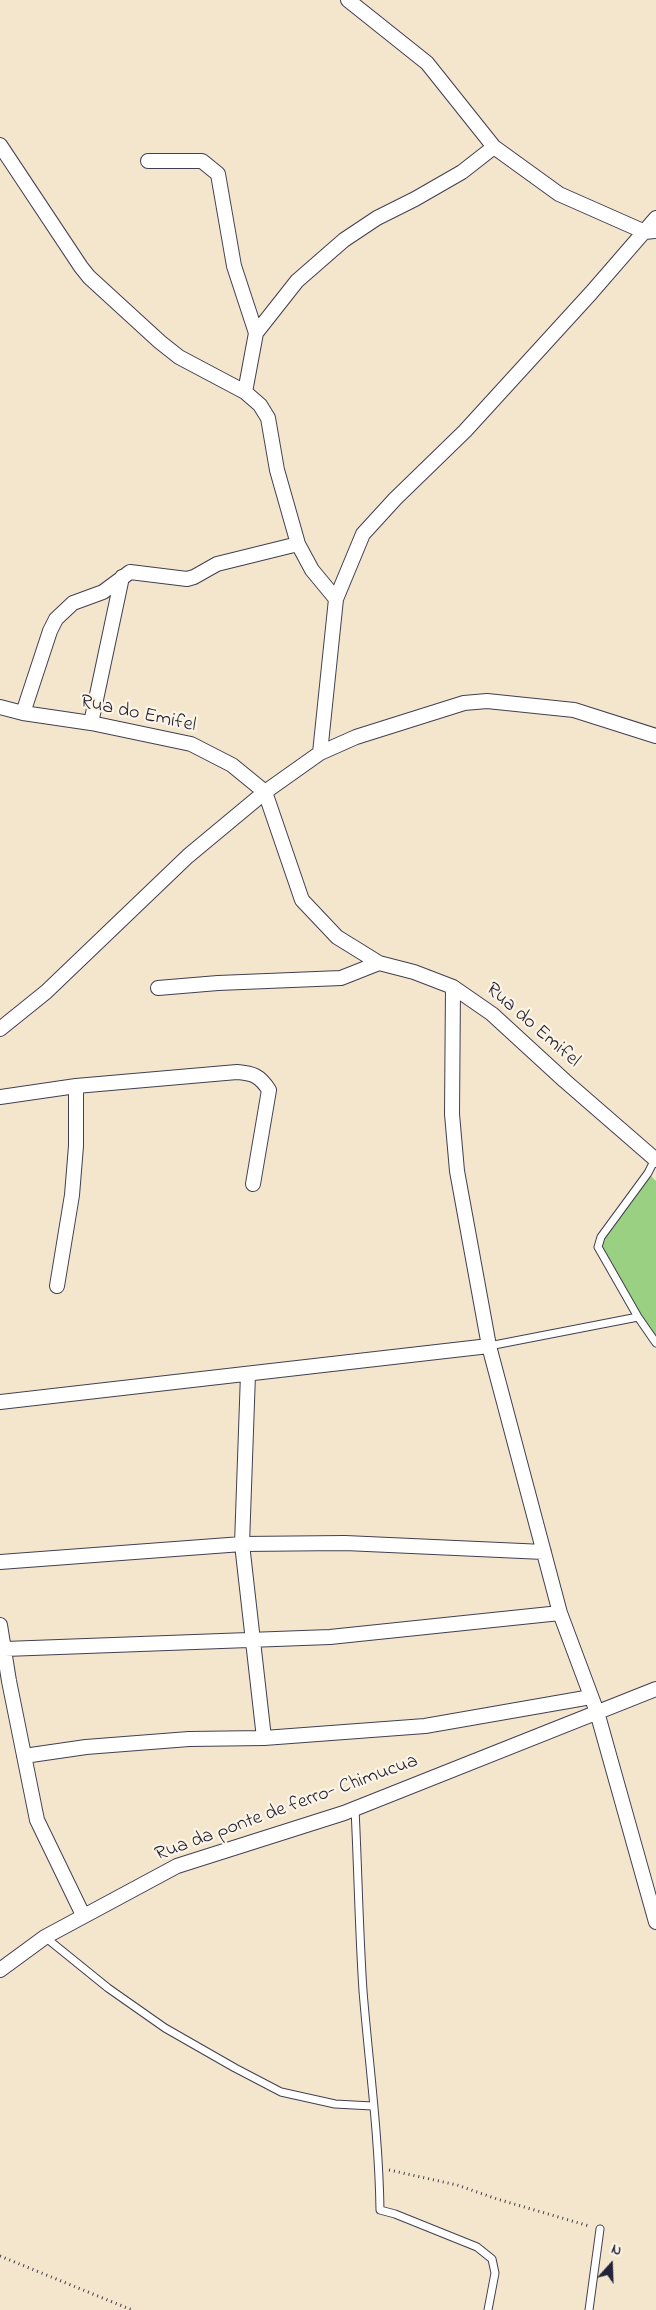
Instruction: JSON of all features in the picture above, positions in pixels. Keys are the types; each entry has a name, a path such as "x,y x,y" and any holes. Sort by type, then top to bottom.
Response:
{"street":[{"path":"348,0 427,62 494,146 560,194 651,232"},
{"path":"0,144 80,267 89,277 179,357 245,392 260,405 268,418 277,470 298,544 312,570 336,599"},
{"path":"245,392 256,333 297,281 344,240 377,218 462,172 494,146"},
{"path":"148,161 202,161 218,174 234,266 256,333"},
{"path":"320,753 336,599 363,534 395,499 465,431 651,232 656,218"},
{"path":"23,713 50,632 56,619 73,603 103,592 130,572 187,579 217,564 298,544"},
{"path":"91,723 122,577"},
{"path":"0,1029 46,992 188,856 265,792 320,753 366,734 464,703 487,700 574,710 656,736"},
{"name":"Rua do Emifel","path":"0,707 23,713 91,723 191,744 232,764 265,792 302,900 337,937 379,963 414,972 453,987 492,1014 565,1081 656,1159"},
{"path":"158,988 341,978 379,963"},
{"path":"453,987 452,1114 457,1170 490,1346 560,1613 597,1712 656,1922"},
{"path":"0,1097 76,1086 237,1072 250,1073 261,1078 269,1090 253,1184"},
{"path":"57,1286 72,1195 76,1146 76,1086"},
{"path":"0,1402 490,1346"},
{"path":"248,1374 242,1544 264,1738"},
{"path":"0,1562 242,1544 345,1543 544,1552"},
{"path":"5,1649 330,1637 560,1613"},
{"path":"0,1625 5,1649 4,1682 24,1756 38,1820 83,1915"},
{"name":"Rua da ponte de ferro- Chimucua","path":"0,1970 45,1937 177,1866 355,1808 656,1689"},
{"path":"24,1756 86,1747 189,1739 264,1738 425,1726 591,1697"}],"lane":[{"path":"656,1159 648,1173 601,1237 598,1247 638,1317 656,1342"},
{"path":"490,1346 638,1317"},
{"path":"355,1808 360,1900 359,1939 372,2106 379,2168 380,2210 395,2214 477,2247 492,2259 494,2273 488,2310"},
{"path":"45,1937 108,1988 165,2028 281,2092 309,2099 372,2106"},
{"path":"589,2310 600,2230"}],"path":[{"path":"379,2168 457,2185 496,2199 600,2230"},
{"path":"0,2256 132,2310"}],"green space":[{"path":"648,1173 656,1181 656,1343 598,1247"}]}
